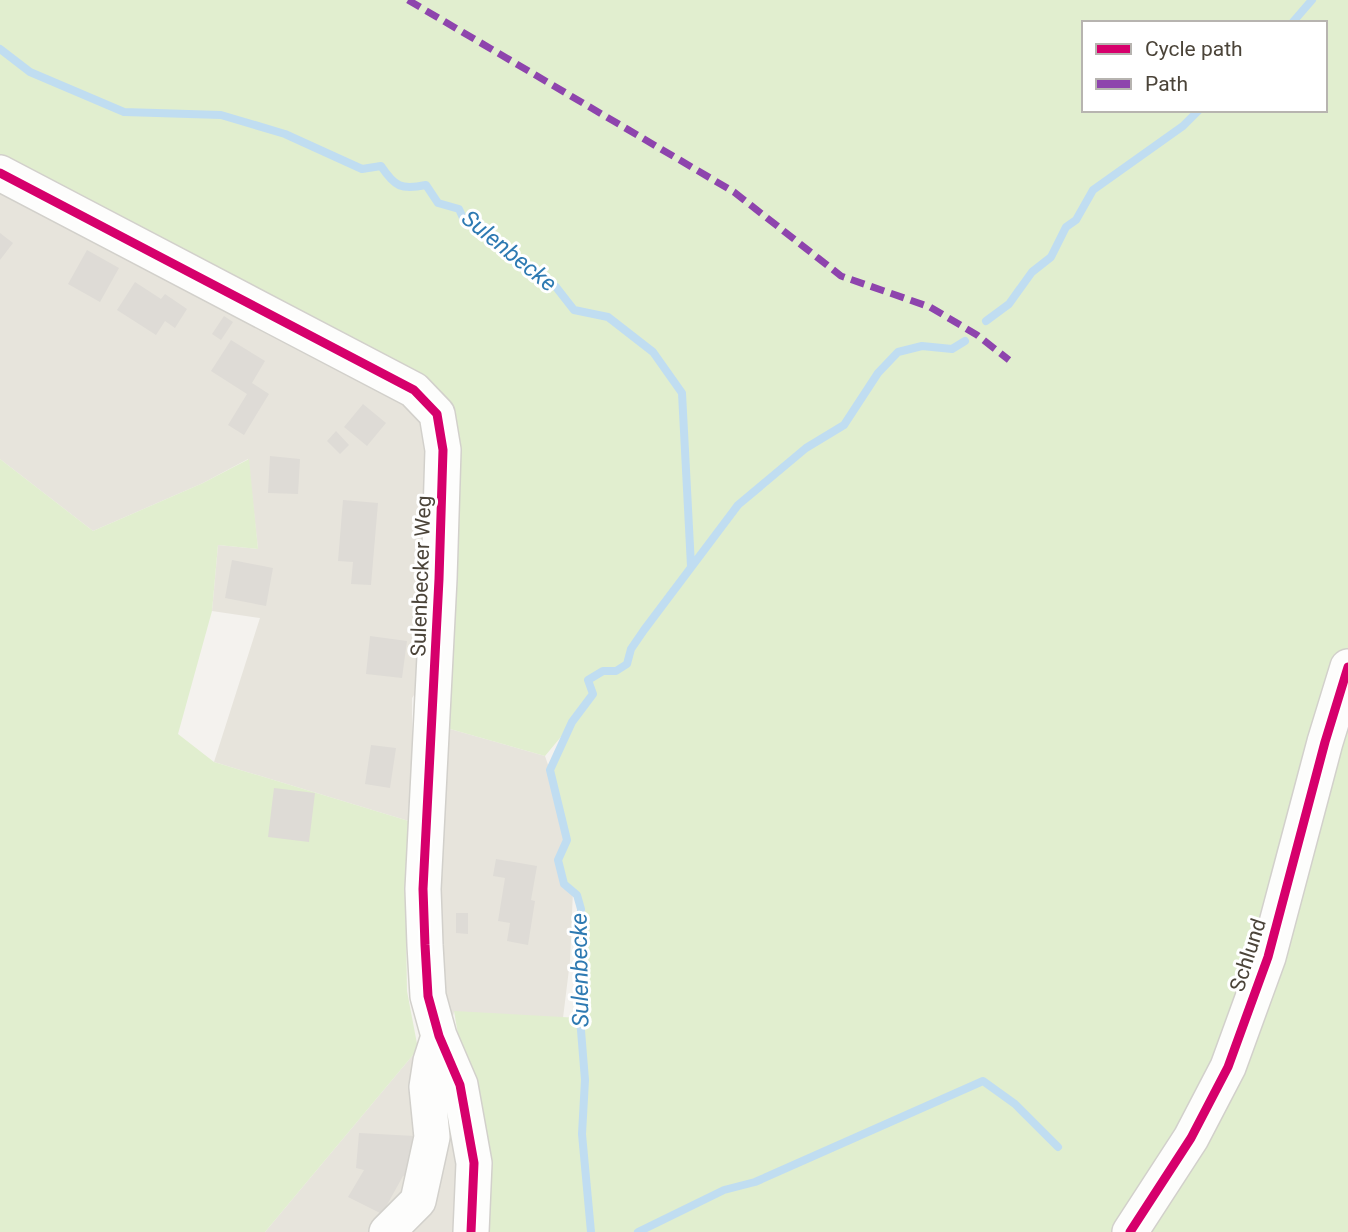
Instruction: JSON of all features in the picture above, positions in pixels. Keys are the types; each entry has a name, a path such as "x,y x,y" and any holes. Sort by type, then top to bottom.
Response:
{"street":[{"name":"Sulenbecker Weg","path":"0,173 414,390 437,414 443,450 442,489 423,889 428,996 439,1036 460,1085 474,1163 471,1232"},
{"name":"Schlund","path":"1130,1232 1191,1138 1228,1067 1268,957 1325,742 1348,667"},
{"path":"387,1232 418,1201 432,1137 427,1087 439,1036"}],"shaded area":[{"path":"0,185 411,407 425,431 426,677 412,698 412,822 214,762 260,618 212,611 218,545 258,549 248,459 203,483 93,531 0,459"},
{"path":"443,727 545,756 575,843 570,961 563,1018 454,1012 441,1067 465,1164 463,1232 265,1232 418,1049 435,971"}],"green space":[{"path":"0,0 1348,0 1348,649 1342,658 1220,1060 1117,1232 477,1232 480,1164 454,1011 580,1018 581,909 577,895 564,884 558,860 567,840 550,770 570,726 545,756 443,727 451,429 442,394 421,377 0,164"},
{"path":"0,459 93,531 203,483 249,459 258,549 218,545 212,611 178,734 214,762 412,822 406,932 407,991 418,1049 265,1232 0,1232"},
{"path":"1348,685 1348,1232 1136,1232 1197,1139"}],"building":[{"path":"0,233 13,243 0,260"},
{"path":"87,250 119,268 100,302 68,284"},
{"path":"135,282 161,299 165,294 187,309 175,328 165,321 156,335 117,310"},
{"path":"224,316 233,322 221,340 212,334"},
{"path":"231,340 265,361 252,383 269,394 244,435 228,425 247,394 211,371"},
{"path":"363,404 386,423 367,446 344,427"},
{"path":"336,431 349,445 340,454 327,441"},
{"path":"270,456 300,459 298,494 268,493"},
{"path":"343,500 378,503 371,585 351,584 353,562 338,561"},
{"path":"232,560 273,568 266,606 225,598"},
{"path":"370,636 407,641 402,678 366,674"},
{"path":"371,745 396,748 390,788 365,784"},
{"path":"274,788 315,793 309,842 268,837"},
{"path":"496,859 537,866 531,900 535,901 528,945 507,941 510,923 498,921 505,878 493,876"},
{"path":"456,913 468,913 468,934 456,933"},
{"path":"359,1133 415,1136 412,1180 403,1176 382,1214 348,1197 364,1170 356,1168"}],"waterway":[{"name":"Sulenbecke","path":"1294,21 1312,0"},
{"name":"Sulenbecke","path":"0,49 30,72 124,112 221,115 285,134 362,169 381,166 390,179 404,187 426,185 438,203 459,209 463,218 556,287 574,310 608,317 653,352 682,393 691,566"},
{"name":"Sulenbecke","path":"986,321 1009,304 1032,272 1051,257 1066,227 1076,220 1093,190 1183,126 1197,112"},
{"name":"Sulenbecke","path":"591,1232 582,1134 585,1080 580,1018 581,909 577,895 564,884 558,860 567,840 550,770 572,722 593,694 588,680 603,671 616,671 627,664 631,649 644,630 738,505 806,448 844,425 878,373 898,352 922,346 952,349 965,341"},
{"path":"638,1232 724,1190 755,1182 983,1081 1015,1104 1058,1147"}],"marked path":[{"path":"408,0 734,192 841,276 930,307 977,335 1009,360"}],"cycle path":[{"path":"0,173 414,390 437,414 443,450 423,889 425,945 428,996 439,1036 460,1085 474,1163 471,1232"},
{"path":"1130,1232 1191,1138 1228,1067 1268,957 1325,742 1348,667"}]}
